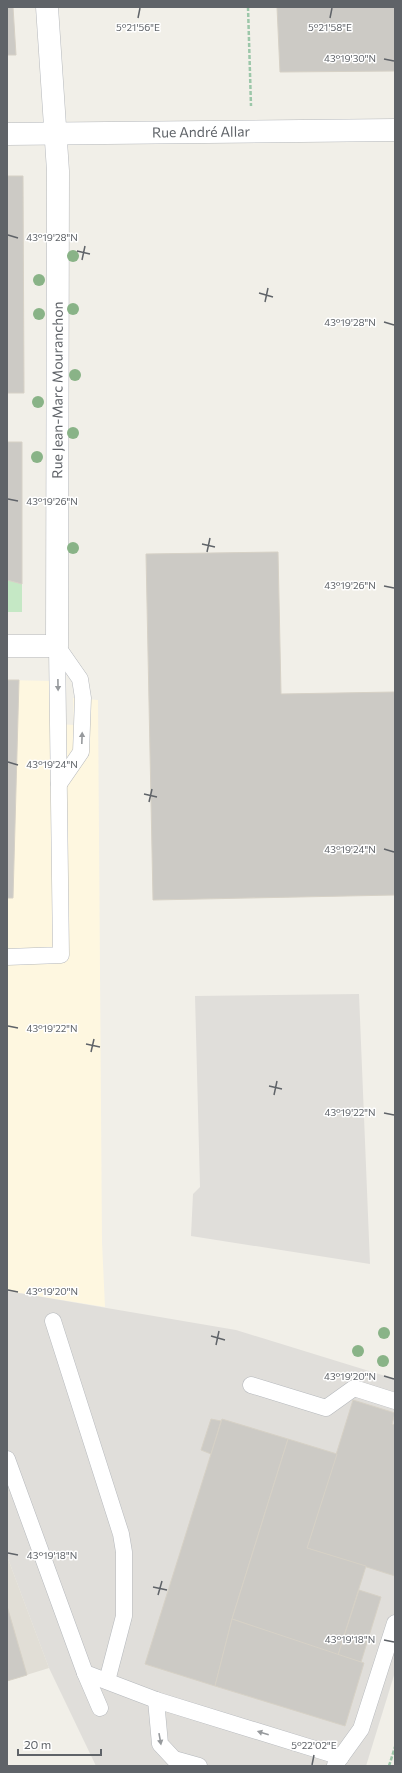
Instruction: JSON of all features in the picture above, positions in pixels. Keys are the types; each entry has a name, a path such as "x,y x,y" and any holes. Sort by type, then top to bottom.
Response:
{"street":[{"name":"Rue Jean-Marc Mouranchon","path":"47,7 50,66 57,134 58,171 57,646"},
{"name":"Rue André Allar","path":"7,134 395,130"},
{"path":"7,646 57,646"}],"lane":[{"path":"7,957 61,955 57,646"},
{"path":"57,646 80,679 83,698 81,752 59,784"},
{"path":"53,1321 121,1534 124,1552 124,1616 107,1681"},
{"path":"251,1385 326,1408 354,1388 395,1401"},
{"path":"7,1459 85,1673 100,1708"},
{"path":"85,1673 156,1700 338,1762 361,1729 395,1623"},
{"path":"156,1700 160,1744 174,1759 199,1766"}],"path":[{"path":"248,7 253,132"},
{"path":"389,1766 395,1747"}],"shaded area":[{"path":"7,680 52,681 58,724 74,725 73,698 98,700 102,1242 105,1307 7,1291"},
{"path":"359,994 370,1264 191,1236 193,1194 200,1187 195,996"},
{"path":"7,1291 236,1330 395,1379 395,1672 366,1766 96,1766 49,1668 7,1556"},
{"path":"7,1556 49,1668 7,1681"}],"green space":[{"path":"7,580 22,584 22,612 7,612"}],"building":[{"path":"7,7 13,7 16,55 7,55"},
{"path":"277,7 395,7 395,71 280,72"},
{"path":"7,176 23,176 24,393 7,393"},
{"path":"7,442 22,442 22,584 7,580"},
{"path":"278,552 281,694 395,692 395,895 153,900 146,554"},
{"path":"7,680 19,680 13,898 7,898"},
{"path":"353,1400 395,1413 392,1424 395,1425 395,1576 307,1548"},
{"path":"211,1419 221,1421 211,1454 201,1450"},
{"path":"222,1419 288,1439 232,1619 215,1686 145,1664"},
{"path":"288,1439 337,1454 307,1548 366,1566 338,1655 232,1619"},
{"path":"359,1590 381,1597 361,1662 338,1655"},
{"path":"7,1606 27,1675 7,1681"},
{"path":"232,1619 364,1663 345,1726 215,1686"}]}
